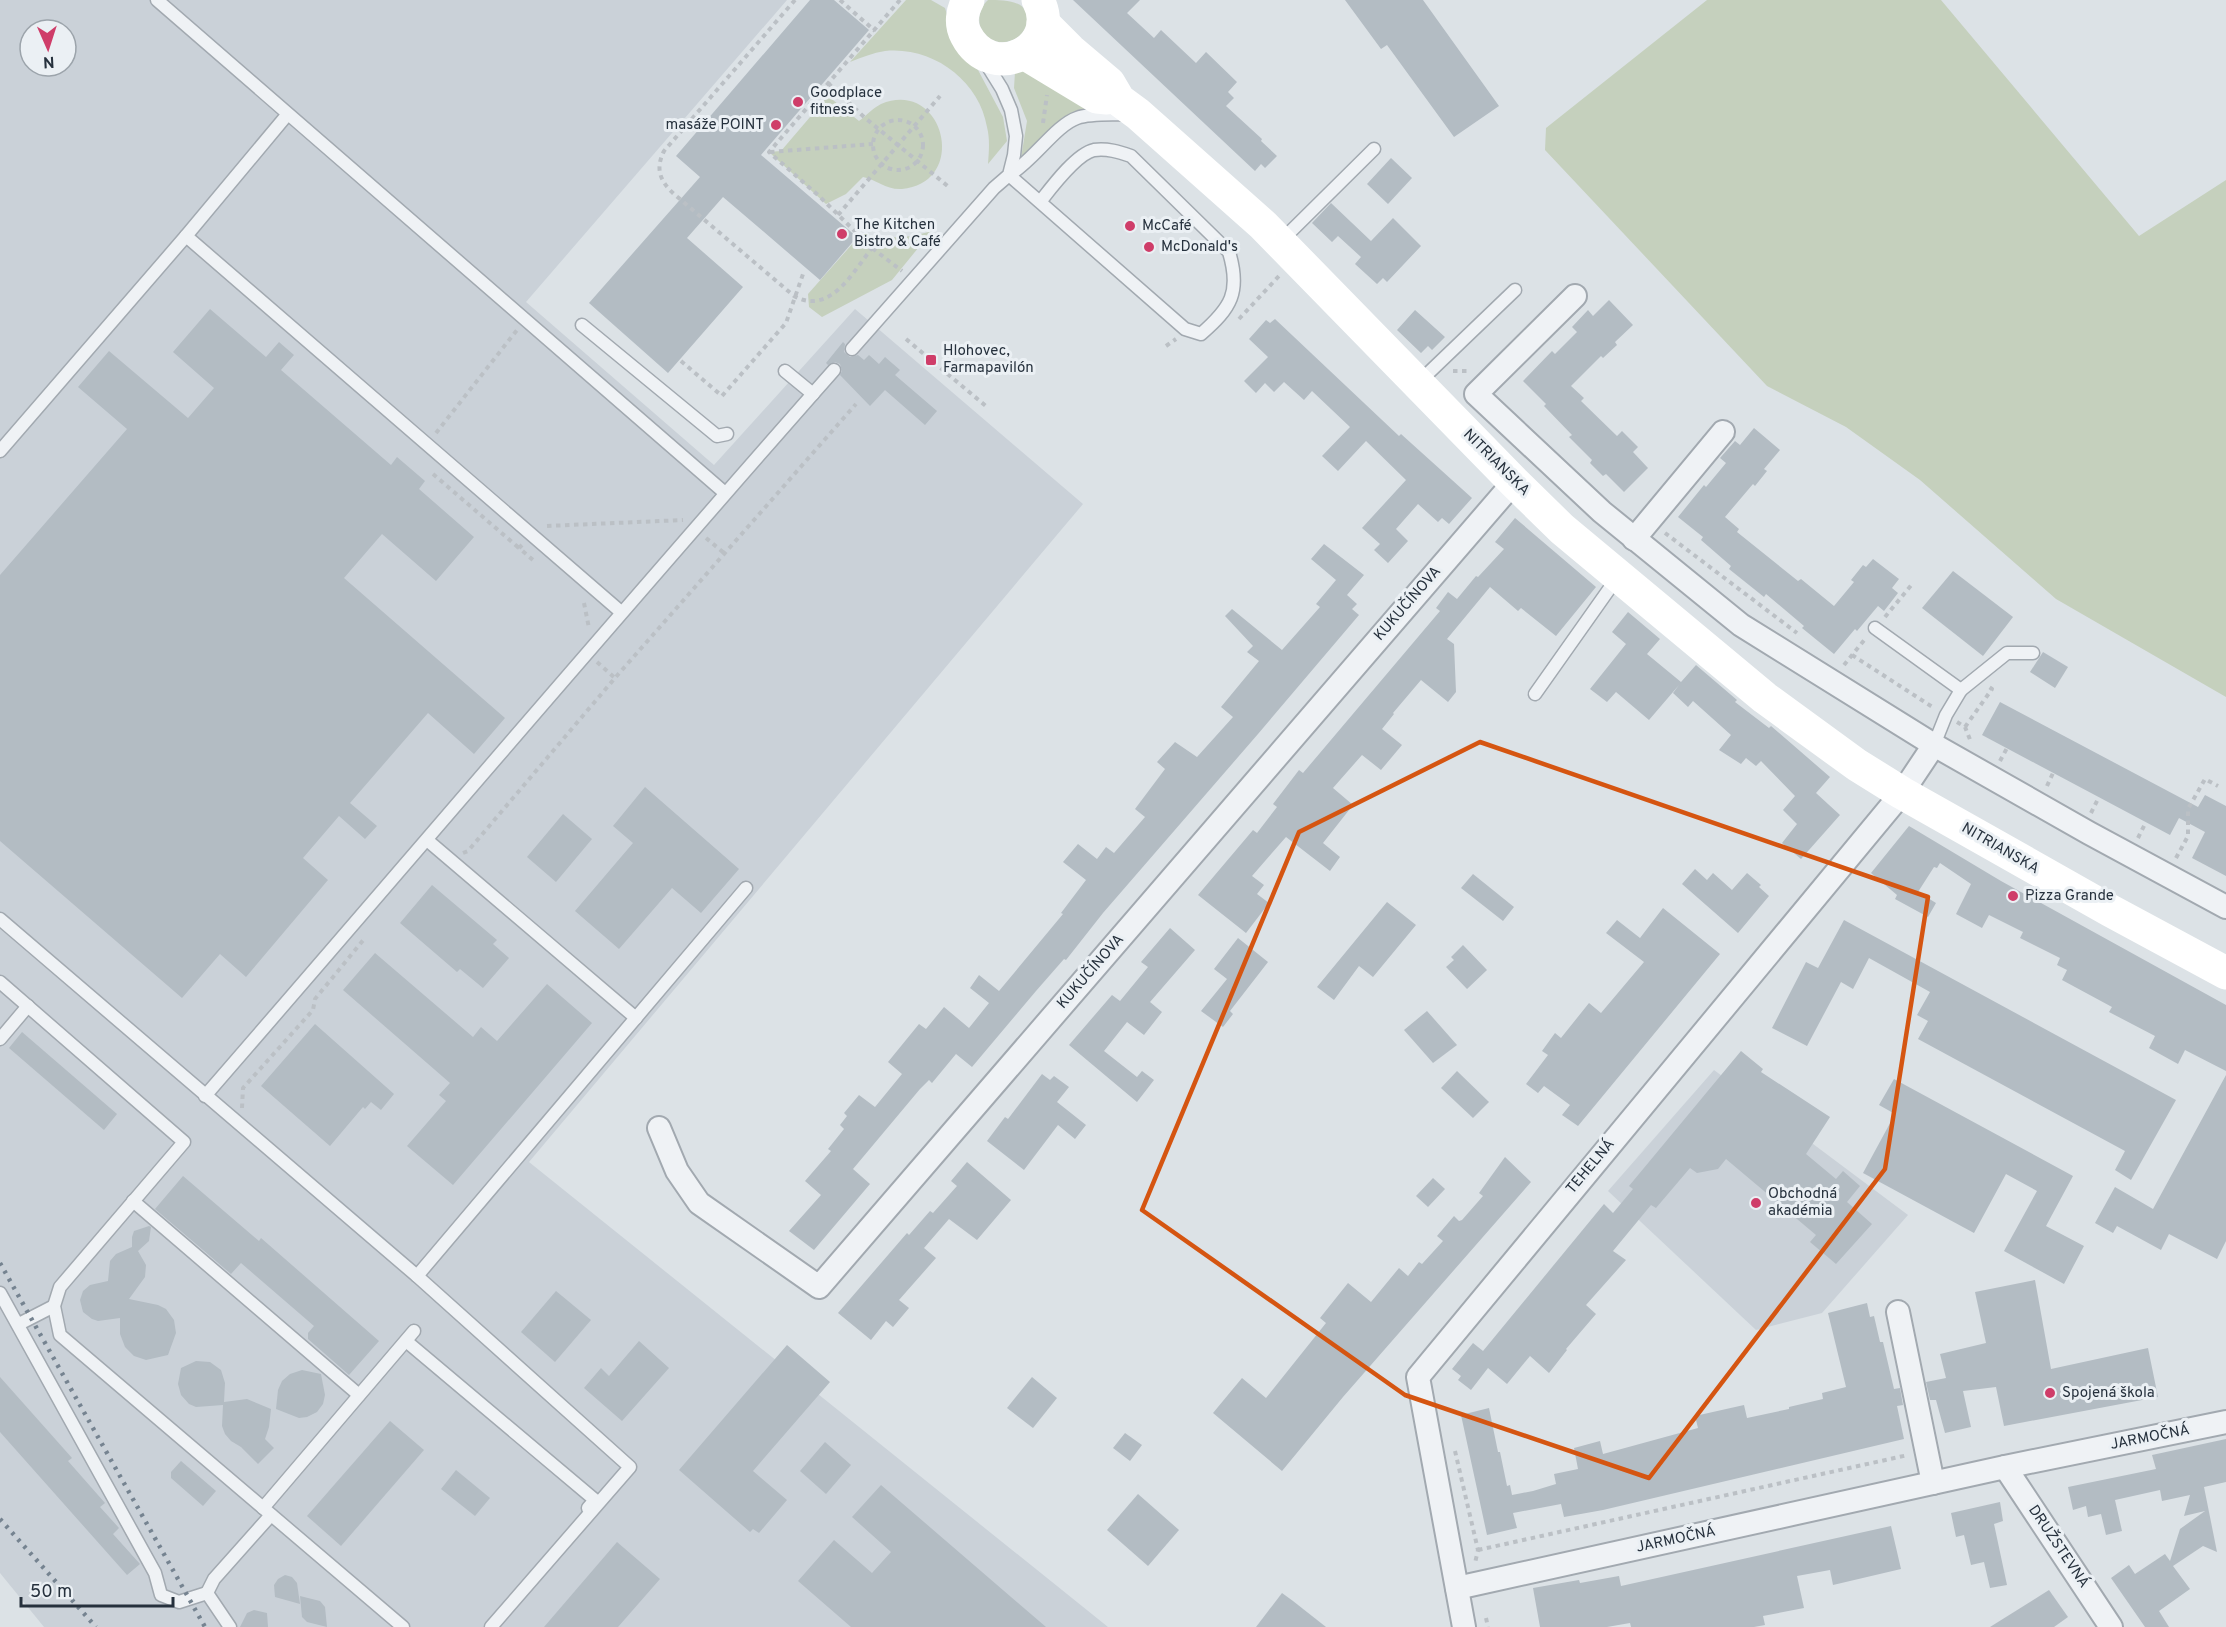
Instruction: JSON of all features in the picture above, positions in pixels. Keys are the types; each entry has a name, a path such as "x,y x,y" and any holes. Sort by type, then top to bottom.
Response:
{"main road":[{"name":"NITRIANSKA","path":"956,6 970,43 1003,64 1129,107"},
{"name":"NITRIANSKA","path":"1003,64 1034,46 1040,35 1041,7"},
{"name":"NITRIANSKA","path":"1041,7 1070,50 1109,83 1129,107 1279,242 1514,482 1562,529 1618,577 1791,718 1857,765 2094,902 2226,973"}],"street":[{"path":"1575,296 1476,394 1602,512 1741,625 1934,745 2226,908"},
{"path":"1635,539 1723,432"},
{"name":"KUKUČÍNOVA","path":"659,1128 677,1171 699,1203 819,1287 1514,482"},
{"path":"1902,793 1934,745"},
{"name":"TEHELNÁ","path":"1457,1588 1418,1377 1902,793"},
{"path":"1898,1311 1934,1483"},
{"name":"JARMOČNÁ","path":"1457,1588 2005,1467 2226,1422"},
{"name":"DRUŽSTEVNÁ","path":"2005,1467 2112,1627"},
{"path":"1457,1588 1464,1627"}],"lane":[{"path":"157,0 725,494"},
{"path":"1003,64 1016,136 1010,175"},
{"path":"852,349 994,188 1023,167 1064,126 1076,118 1129,107"},
{"path":"0,451 186,237 287,115"},
{"path":"1279,242 1374,149"},
{"path":"1010,175 1040,202 1185,329 1201,334 1214,323 1233,296 1235,273 1229,252 1131,156 1115,150 1092,150 1068,168 1040,202"},
{"path":"186,237 621,612"},
{"path":"1417,384 1515,290"},
{"path":"582,325 717,436 727,434"},
{"path":"205,1096 621,612 834,370"},
{"path":"784,371 813,394"},
{"path":"1535,694 1618,577"},
{"path":"1875,628 1961,690"},
{"path":"1934,745 1946,715 1961,690 2007,653 2033,653"},
{"path":"427,840 636,1017"},
{"path":"417,1276 746,888"},
{"path":"0,920 417,1276 630,1467 490,1627"},
{"path":"0,982 184,1142 60,1287 54,1306 60,1335 403,1627"},
{"path":"0,1039 28,1006"},
{"path":"133,1201 359,1395"},
{"path":"0,1293 155,1573 161,1595 179,1602 207,1593 214,1580 267,1511 359,1395 410,1336 595,1500 490,1627"},
{"path":"19,1324 54,1306"},
{"path":"207,1593 230,1627"}],"path":[{"path":"795,0 664,151 659,160 659,175 664,185 674,194 794,296 802,300 825,300 835,294 872,248"},
{"path":"840,0 875,31"},
{"path":"769,152 900,0"},
{"path":"828,83 864,117 950,188"},
{"path":"1043,128 1049,85"},
{"path":"838,215 940,96"},
{"path":"894,120 914,126 920,132 923,143 921,155 917,160 903,169 890,168 882,164 876,156 873,144 880,128 894,120"},
{"path":"769,152 873,144"},
{"path":"769,152 819,196 872,248 913,280"},
{"path":"681,361 722,396 786,323 803,274"},
{"path":"427,444 517,330 534,328"},
{"path":"906,339 987,407"},
{"path":"1448,371 1480,370 1490,380"},
{"path":"448,858 468,851 615,678 856,404"},
{"path":"431,472 536,562"},
{"path":"519,548 545,526 684,520 724,553"},
{"path":"1649,521 1805,639"},
{"path":"1842,667 1913,583"},
{"path":"577,597 585,604 589,622 589,631 578,644 615,678"},
{"path":"1852,655 1936,709"},
{"path":"1965,728 1992,689 1975,678"},
{"path":"1998,765 2007,748"},
{"path":"2044,790 2053,773"},
{"path":"2174,861 2188,836 2188,809 2205,779 2218,786"},
{"path":"2090,815 2099,797"},
{"path":"2136,840 2146,822"},
{"path":"242,1113 243,1088 313,1010 315,999 366,937"},
{"path":"1454,1445 1478,1550 1474,1567"},
{"path":"1478,1550 1927,1451"}],"highlighted area":[{"path":"1480,742 1928,897 1885,1169 1649,1478 1405,1395 1142,1210 1299,832"}],"shaded area":[{"path":"0,0 787,0 526,302 714,465 855,309 1083,504 529,1162 1108,1627 44,1627 0,1573"},
{"name":"Obchodná akadémia","path":"1714,1070 1908,1215 1822,1313 1756,1330 1608,1191"}],"green space":[{"path":"906,0 931,0 945,8 957,47 978,70 1003,117 1007,141 988,164 989,136 982,110 964,81 951,70 936,60 903,51 885,51 850,62"},
{"path":"988,0 1009,1 1019,4 1025,10 1027,24 1015,39 995,41 984,34 979,17"},
{"path":"1707,0 1941,0 2139,236 2226,180 2226,697 2056,599 1920,480 1846,427 1767,386 1545,150 1546,128"},
{"path":"1019,68 1089,110 1063,117 1021,158 1027,121 1014,88 1015,72"},
{"path":"828,96 859,121 881,104 903,100 920,105 933,118 941,134 942,153 936,170 923,183 902,189 891,188 863,177 846,194 826,204 769,152 781,151"},
{"path":"932,231 892,280 822,317 809,307 808,294 862,233 880,237 897,237"}],"building":[{"path":"810,0 834,0 869,30 761,155 857,237 820,280 723,197 687,238 743,287 668,373 589,303 700,177 676,156"},
{"path":"1073,0 1140,0 1127,13 1154,38 1161,30 1196,63 1206,52 1237,82 1228,92 1234,98 1226,106 1277,156 1265,168 1261,164 1255,171"},
{"path":"1345,0 1423,0 1499,106 1454,137 1387,45 1381,49"},
{"path":"1391,158 1412,178 1388,204 1367,184"},
{"path":"1331,203 1371,241 1393,218 1421,246 1387,282 1383,278 1377,284 1355,264 1361,257 1338,236 1332,242 1312,223"},
{"path":"1609,300 1633,325 1615,342 1617,345 1603,358 1601,356 1571,386 1584,398 1581,401 1617,436 1622,431 1638,447 1633,452 1648,468 1624,492 1606,474 1603,476 1590,463 1592,460 1569,437 1572,435 1523,381 1552,351 1555,354 1577,332 1572,327 1588,310 1593,316"},
{"path":"210,309 266,357 279,342 294,355 281,370 391,465 397,457 425,481 419,489 474,537 436,581 382,534 344,578 505,718 474,754 428,713 350,803 377,826 365,839 339,816 303,858 328,880 246,977 220,954 182,998 0,841 0,575 127,429 78,387 109,351 188,418 214,388 173,352"},
{"path":"1415,310 1445,337 1432,350 1428,346 1421,353 1397,330"},
{"path":"1275,319 1399,436 1401,434 1472,498 1449,524 1442,518 1438,522 1418,504 1396,529 1408,541 1388,563 1374,550 1380,544 1362,528 1406,480 1366,441 1338,471 1322,456 1350,427 1312,391 1304,400 1284,382 1274,392 1265,383 1256,393 1244,381 1268,357 1249,339 1266,320 1270,323"},
{"path":"843,342 844,352 850,357 858,355 864,360 869,355 879,364 885,357 900,370 895,375 937,411 925,425 885,390 870,406 840,375 842,371 840,364 835,362 828,365 826,363"},
{"path":"1754,428 1780,450 1764,469 1767,471 1755,486 1753,484 1725,517 1739,529 1737,532 1798,581 1801,579 1834,606 1854,582 1851,580 1863,565 1866,567 1873,559 1899,579 1892,588 1898,593 1884,611 1878,606 1834,654 1766,594 1764,597 1729,569 1731,566 1701,540 1703,537 1678,517 1704,485 1706,487 1726,463 1720,458 1735,441 1740,445"},
{"path":"1515,518 1596,587 1556,636 1521,608 1518,611 1490,587 1447,639 1454,644 1456,692 1448,702 1421,680 1382,729 1402,745 1381,770 1362,755 1333,788 1353,805 1323,843 1340,857 1330,871 1286,837 1252,876 1264,885 1257,894 1269,903 1246,933 1198,895 1253,830 1257,833 1277,807 1273,804 1299,770 1303,773 1440,611 1436,608 1448,592 1457,599 1476,576 1478,577 1504,549 1495,542"},
{"path":"1324,544 1364,575 1347,595 1357,604 1352,609 1359,615 1103,913 1066,960 1064,959 972,1067 956,1054 932,1083 929,1080 920,1089 853,1169 870,1184 814,1250 789,1231 821,1195 805,1181 831,1151 828,1149 844,1129 840,1125 847,1116 844,1113 859,1095 875,1107 902,1074 888,1062 919,1024 926,1029 944,1007 969,1028 989,1003 970,988 979,975 999,991 1063,914 1061,913 1086,880 1063,862 1078,844 1097,859 1106,847 1114,853 1145,817 1135,809 1165,769 1157,762 1175,742 1197,757 1233,717 1221,707 1259,661 1247,652 1253,646 1225,616 1232,609 1282,650 1320,607 1316,604 1336,580 1311,559"},
{"path":"1953,571 2013,617 1983,656 1922,608"},
{"path":"1628,612 1660,639 1647,654 1681,682 1696,665 1737,700 1735,702 1769,728 1771,726 1830,777 1816,793 1840,815 1801,859 1782,843 1797,824 1783,810 1795,796 1761,761 1756,766 1746,758 1741,764 1719,750 1731,735 1693,701 1688,707 1673,693 1679,685 1649,720 1616,692 1607,702 1590,689 1626,644 1612,632"},
{"path":"2043,652 2068,667 2055,688 2030,672"},
{"path":"2000,702 2198,807 2205,795 2226,806 2226,876 2192,858 2205,832 2179,818 2170,835 1982,735"},
{"path":"645,787 739,869 701,913 672,888 619,949 575,911 633,843 613,826"},
{"path":"563,814 592,839 556,882 527,857"},
{"path":"1909,826 2001,881 2226,1005 2226,1071 2185,1050 2178,1064 2149,1048 2155,1036 2109,1012 2112,1007 2062,980 2067,970 2057,965 2060,958 2020,938 2023,932 1989,915 1982,928 1956,914 1971,884 1940,863 1937,868 1934,867 1918,892 1936,903 1928,917 1895,899 1897,895 1871,873"},
{"path":"1695,869 1707,880 1713,873 1732,890 1747,873 1761,885 1759,887 1769,896 1738,933 1682,884"},
{"path":"1473,874 1514,907 1503,921 1461,888"},
{"path":"432,885 497,940 493,944 509,958 483,988 460,969 457,972 400,923"},
{"path":"1387,902 1416,925 1373,977 1359,966 1334,1000 1317,987"},
{"path":"1663,908 1720,954 1578,1126 1562,1115 1570,1105 1544,1086 1538,1093 1526,1084 1548,1055 1542,1051 1555,1033 1561,1038 1589,1003 1601,1013 1644,962 1606,933 1617,920 1640,938"},
{"path":"1844,920 2176,1100 2131,1180 2115,1170 2125,1151 1918,1039 1928,1021 1917,1015 1930,992 1869,958 1853,989 1841,982 1807,1046 1772,1028 1806,962 1818,968"},
{"path":"1170,928 1195,950 1150,1002 1162,1012 1144,1035 1127,1022 1104,1051 1137,1077 1142,1071 1154,1080 1137,1102 1069,1045 1112,995 1120,1001 1148,967 1141,962"},
{"path":"1238,938 1268,962 1230,1011 1233,1014 1223,1027 1201,1011 1227,979 1214,969"},
{"path":"1463,945 1487,970 1467,989 1446,967 1454,960 1451,957"},
{"path":"375,953 473,1037 481,1027 497,1041 547,984 592,1023 453,1185 407,1146 446,1101 439,1095 450,1083 343,990"},
{"path":"1427,1011 1457,1045 1433,1063 1404,1030"},
{"path":"315,1024 394,1094 381,1110 371,1102 365,1109 363,1107 330,1146 261,1086"},
{"path":"22,1032 117,1114 104,1130 9,1048"},
{"path":"1741,1051 1763,1069 1761,1072 1830,1117 1806,1154 1836,1179 1843,1171 1860,1186 1847,1202 1872,1224 1836,1264 1810,1242 1816,1235 1726,1159 1718,1169 1697,1173 1690,1168 1656,1208 1651,1205 1613,1251 1626,1260 1586,1305 1596,1314 1549,1373 1530,1356 1507,1384 1488,1368 1471,1390 1458,1380 1461,1376 1452,1369 1473,1343 1483,1351 1604,1204 1613,1213 1633,1189 1629,1186"},
{"path":"1457,1071 1489,1102 1473,1118 1441,1088"},
{"path":"1042,1074 1050,1080 1054,1076 1069,1087 1057,1102 1086,1125 1075,1139 1058,1125 1024,1170 987,1141 1005,1117 1008,1119"},
{"path":"2226,1075 2226,1241 2217,1259 2169,1234 2161,1250 2117,1226 2113,1233 2095,1223 2115,1187 2153,1209"},
{"path":"1894,1079 2073,1176 2046,1226 2084,1246 2064,1284 2004,1251 2037,1191 2006,1174 1974,1233 1863,1173 1895,1114 1879,1105"},
{"path":"1505,1157 1531,1182 1343,1397 1282,1471 1213,1413 1242,1378 1266,1398 1326,1323 1320,1318 1348,1283 1371,1302 1399,1268 1408,1276 1419,1262 1422,1264 1443,1241 1437,1236 1454,1216 1459,1221 1462,1220 1483,1196 1479,1193"},
{"path":"967,1162 1011,1200 977,1240 949,1219 924,1248 936,1258 899,1300 909,1308 893,1327 886,1321 871,1340 838,1313 907,1233 909,1235 930,1211 933,1213 957,1186 951,1181"},
{"path":"183,1176 259,1241 261,1238 379,1341 349,1375 308,1339 308,1333 314,1326 241,1263 231,1274 155,1209"},
{"path":"1433,1178 1445,1189 1428,1207 1416,1196"},
{"path":"151,1227 149,1241 138,1251 146,1265 145,1277 129,1299 166,1309 174,1320 176,1333 168,1355 146,1360 134,1356 125,1347 120,1334 120,1318 98,1321 92,1319 83,1312 80,1300 83,1291 90,1285 108,1281 110,1261 116,1254 132,1247 134,1231"},
{"path":"2035,1280 2051,1369 2148,1348 2158,1397 2004,1426 1996,1387 1963,1391 1971,1427 1945,1433 1936,1400 1930,1400 1926,1382 1946,1378 1940,1354 1986,1343 1975,1292"},
{"path":"556,1291 591,1320 555,1362 521,1332"},
{"path":"1867,1303 1870,1317 1874,1316 1880,1342 1883,1342 1894,1389 1900,1388 1903,1405 1897,1406 1904,1439 1603,1510 1564,1517 1561,1504 1513,1513 1517,1528 1487,1535 1461,1415 1489,1408 1507,1486 1510,1485 1512,1495 1533,1491 1556,1484 1554,1474 1578,1469 1574,1448 1600,1441 1603,1454 1698,1428 1695,1416 1744,1405 1747,1418 1823,1399 1822,1393 1846,1387 1828,1313"},
{"path":"639,1341 669,1368 622,1421 584,1388 601,1368 609,1376"},
{"path":"787,1345 830,1382 753,1471 787,1500 759,1533 753,1529 750,1532 679,1470"},
{"path":"196,1361 210,1362 221,1370 225,1383 224,1402 247,1399 271,1409 265,1439 274,1448 258,1464 225,1434 222,1426 223,1405 196,1407 189,1404 181,1395 178,1384 181,1368"},
{"path":"302,1370 321,1374 325,1395 323,1404 317,1412 299,1418 276,1409 278,1390 282,1381 290,1374"},
{"path":"0,1377 72,1458 68,1461 105,1503 100,1507 119,1528 113,1534 140,1564 127,1575 0,1432"},
{"path":"1032,1377 1057,1398 1033,1428 1007,1408"},
{"path":"390,1421 424,1450 341,1546 307,1516"},
{"path":"1125,1433 1142,1445 1130,1461 1113,1448"},
{"path":"2226,1439 2226,1482 2204,1487 2217,1552 2203,1546 2173,1566 2190,1589 2159,1611 2169,1627 2145,1627 2111,1578 2129,1565 2135,1574 2165,1554 2170,1561 2180,1529 2205,1511 2184,1516 2190,1495 2162,1501 2160,1490 2115,1500 2122,1531 2106,1535 2101,1514 2088,1517 2086,1506 2073,1510 2068,1487 2156,1469 2152,1455"},
{"path":"825,1442 851,1465 826,1494 800,1471"},
{"path":"181,1461 216,1491 203,1506 171,1478 171,1472"},
{"path":"456,1470 490,1498 475,1516 441,1489"},
{"path":"881,1485 1046,1627 851,1627 798,1581 834,1540 872,1573 891,1552 852,1517"},
{"path":"1138,1494 1179,1530 1148,1566 1107,1530"},
{"path":"2000,1502 2003,1521 1994,1524 2007,1585 1990,1588 1984,1562 1971,1565 1964,1535 1956,1537 1951,1513"},
{"path":"1891,1526 1901,1569 1833,1585 1830,1570 1797,1576 1804,1608 1763,1616 1765,1625 1754,1627 1631,1627 1630,1623 1607,1627 1540,1627 1533,1588 1619,1576 1621,1586"},
{"path":"617,1542 660,1579 618,1627 544,1627"},
{"path":"285,1575 292,1577 297,1583 300,1604 275,1597 274,1585"},
{"path":"2049,1590 2068,1617 2054,1627 1990,1627"},
{"path":"1282,1593 1293,1601 1326,1627 1256,1627"},
{"path":"300,1596 320,1601 325,1607 327,1627 307,1622 302,1617"},
{"path":"254,1610 267,1613 268,1627 240,1627 247,1613"}],"railway":[{"path":"0,1263 205,1627"},
{"path":"0,1519 96,1627"}],"place":[{"name":"Goodplace fitness","path":"798,102"},
{"name":"masáže POINT","path":"776,125"},
{"name":"McCafé","path":"1130,226"},
{"name":"The Kitchen Bistro & Café","path":"842,234"},
{"name":"McDonald's","path":"1149,247"},
{"name":"Hlohovec, Farmapavilón","path":"931,360"},
{"name":"Pizza Grande","path":"2013,896"},
{"name":"Obchodná akadémia","path":"1756,1203"},
{"name":"Spojená škola","path":"2050,1393"}]}
